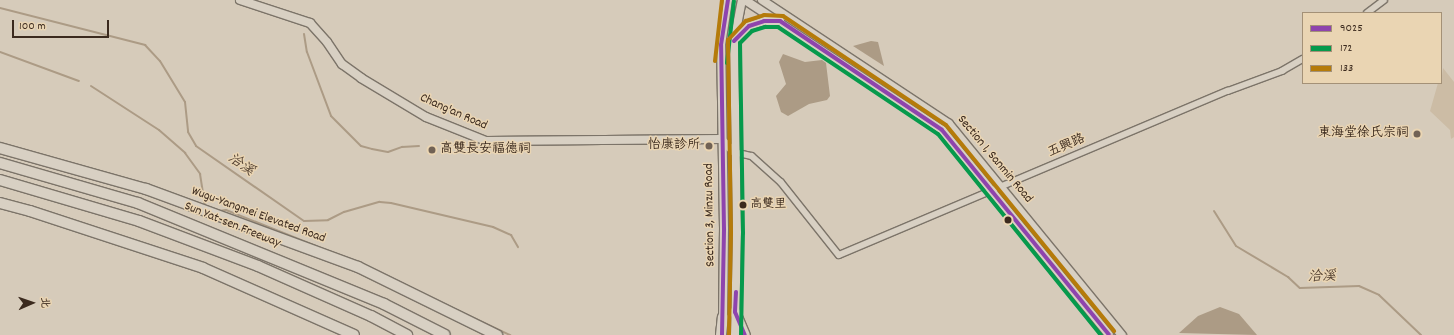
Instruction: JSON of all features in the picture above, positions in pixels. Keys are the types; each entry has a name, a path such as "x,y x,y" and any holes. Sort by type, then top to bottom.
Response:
{"highway":[{"name":"Wugu-Yangmei Elevated Road","path":"0,148 146,189 358,267 497,335"},
{"name":"Sun Yat-sen Freeway","path":"0,163 138,203 377,301 445,335"},
{"name":"Sun Yat-sen Freeway","path":"0,180 138,221 258,266 371,316 407,335"},
{"path":"0,203 30,211 203,268 354,335"},
{"path":"735,312 745,335"},
{"path":"722,335 723,317"}],"street":[{"name":"Chang'an Road","path":"240,0 310,23 327,42 342,64 361,78 426,117 486,141 721,139"},
{"name":"Section 3, Minzu Road","path":"723,317 724,229 721,139 721,45 728,0"},
{"name":"Section 3, Minzu Road","path":"735,335 734,41 742,0"},
{"name":"Section 1, Sanmin Road","path":"745,0 780,20 942,130 1109,335"},
{"name":"Section 1, Sanmin Road","path":"762,0 949,124 1122,335"},
{"name":"Section 1, Sanmin Road","path":"772,0 777,9"},
{"path":"1368,12 1384,0"},
{"path":"734,41 749,26 764,21 780,20"},
{"name":"五興路","path":"734,152 752,156 781,182 839,255 1228,91 1282,72 1302,60"},
{"path":"721,139 734,152"}],"shaded area":[{"path":"871,41 878,42 884,66 853,46"},
{"path":"783,54 805,62 822,60 826,63 830,96 827,100 809,104 788,116 781,112 776,96 786,84 779,62"},
{"path":"1443,68 1454,82 1454,137 1451,139 1450,130 1430,111 1438,84 1442,84"},
{"path":"1220,307 1239,314 1257,335 1179,333 1198,316"}],"waterway":[{"name":"洽溪","path":"0,8 145,45 160,61 185,102 188,132 196,146 304,221 328,220 344,212 380,202 391,203 493,227 511,235 518,247"},
{"path":"304,34 307,52 331,116 361,146 388,152 402,147 419,146"},
{"name":"洽溪","path":"0,52 79,81"},
{"name":"洽溪","path":"91,86 159,130 185,153 200,174 205,207"},
{"name":"洽溪","path":"218,211 226,210 316,246"},
{"name":"洽溪","path":"1214,211 1236,246 1288,277 1300,288 1359,286 1379,295 1421,335"},
{"name":"洽溪","path":"457,310 510,335"}],"transit line":[{"name":"133","path":"715,61 722,0"},
{"name":"9025","path":"722,335 724,229 721,45 728,0"},
{"name":"172","path":"727,63 734,1"},
{"name":"133","path":"729,335 731,233 728,40 746,21 764,15 783,16 946,125 1114,331"},
{"name":"9025","path":"734,41 749,26 764,21 780,21 942,130 1109,335"},
{"name":"172","path":"741,335 743,233 740,43 752,31 765,27 778,27 938,134 1101,335"},
{"name":"9025","path":"736,292 735,312 745,335"}],"place":[{"name":"東海堂徐氏宗祠","path":"1417,134"},
{"name":"怡康診所","path":"709,146"},
{"name":"高雙長安福德祠","path":"432,150"},
{"name":"高雙里","path":"743,205"}]}
